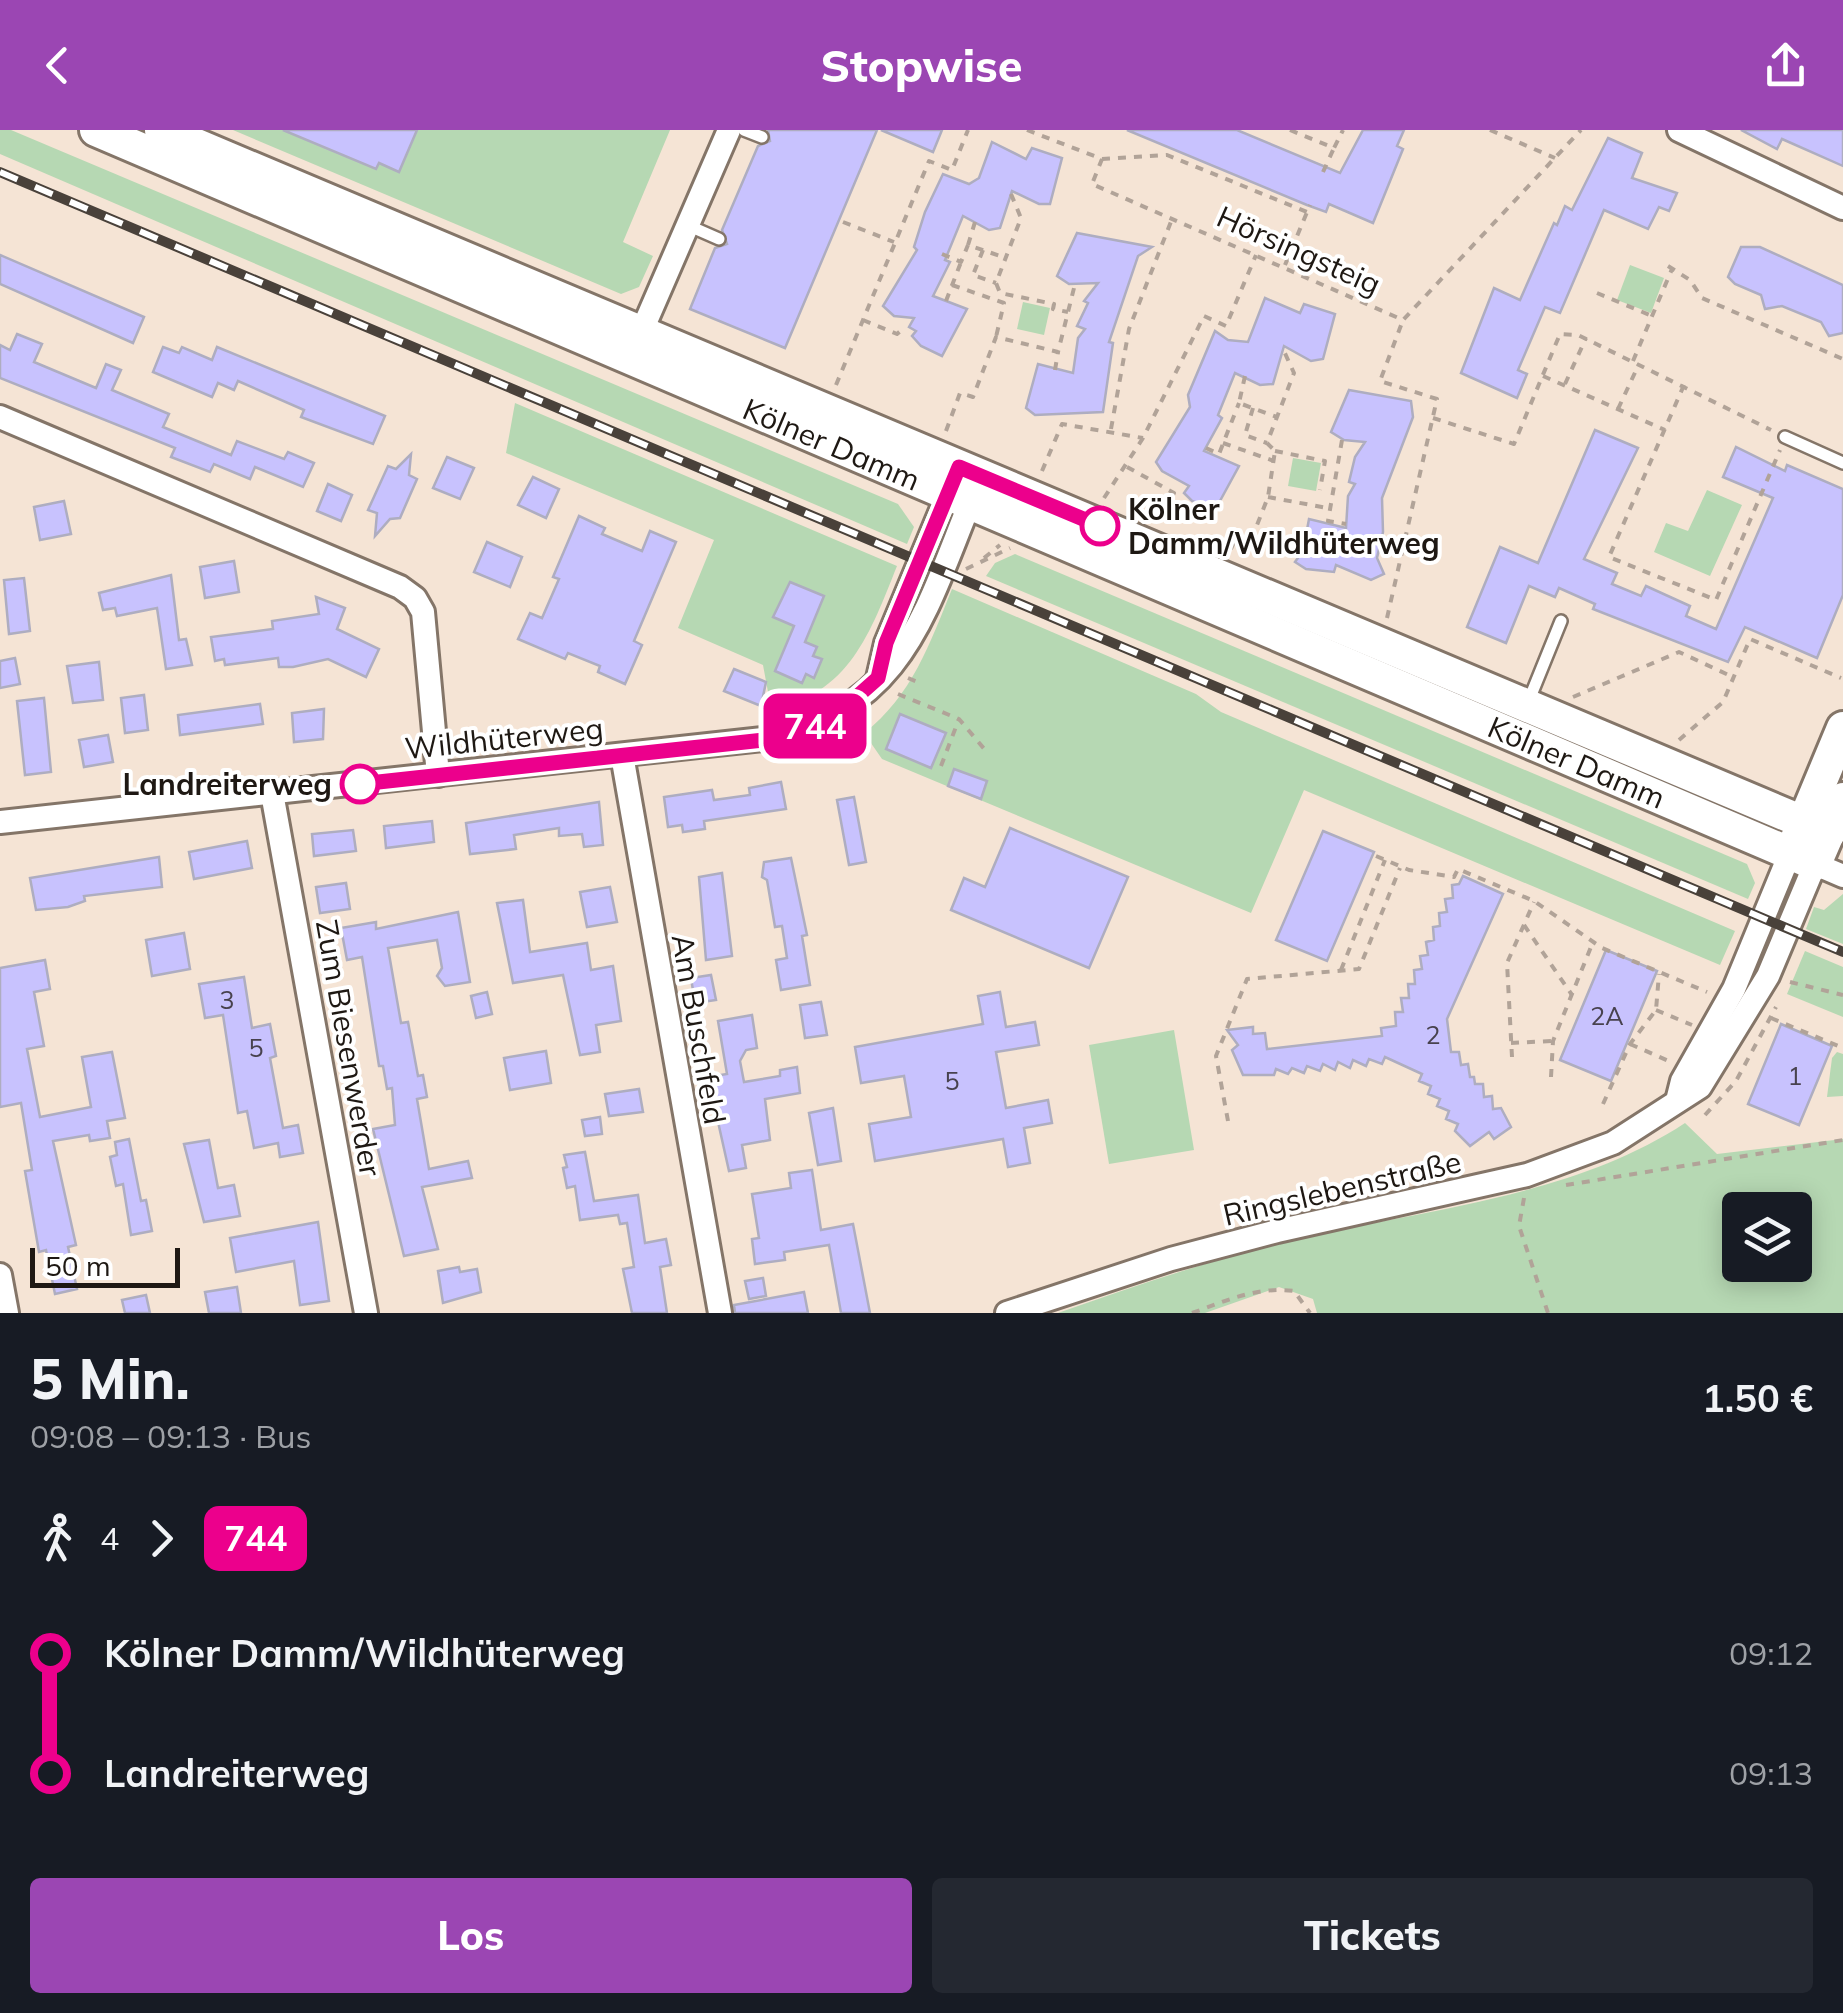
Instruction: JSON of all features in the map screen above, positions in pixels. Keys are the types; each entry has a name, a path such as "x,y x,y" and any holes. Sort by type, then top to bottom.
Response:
{"street":[{"name":"Kölner Damm","path":"96,130 636,344"},
{"name":"Kölner Damm","path":"161,130 636,344 1821,848"},
{"path":"636,344 729,130"},
{"path":"1678,130 1843,208"},
{"path":"0,417 400,586 415,598 427,629 438,775"},
{"name":"Kölner Damm","path":"965,484 1098,513 1381,633 1821,848"},
{"name":"Wildhüterweg","path":"0,822 764,740 806,729 834,717 878,678 886,643 965,484"},
{"path":"1821,848 1843,728"},
{"name":"Am Buschfeld","path":"622,755 720,1313"},
{"name":"Zum Biesenwerder","path":"272,793 366,1313"},
{"path":"1678,1098 1682,1081 1734,990 1821,848 1843,798"},
{"name":"Ringslebenstraße","path":"1007,1313 1171,1259 1277,1231 1527,1176 1614,1143 1700,1087 1768,976 1821,848"},
{"path":"0,1276 6,1313"}],"lane":[{"path":"744,130 762,138"},
{"path":"688,225 719,239"},
{"path":"1785,438 1843,464"},
{"path":"1526,706 1561,620"}],"path":[{"path":"834,388 928,162 952,170 968,130"},
{"path":"1027,130 1102,159 1167,155 1307,212"},
{"path":"1290,130 1334,148"},
{"path":"1324,172 1343,130"},
{"path":"1490,130 1555,158"},
{"name":"Hörsingsteig","path":"1102,159 1092,184 1403,320 1581,130"},
{"path":"1011,194 1021,218 996,283 1000,293 1068,312"},
{"path":"1284,267 1310,205"},
{"path":"1111,429 1129,328 1172,219"},
{"path":"843,222 895,243"},
{"path":"946,301 975,222"},
{"path":"968,245 1006,258"},
{"path":"983,250 974,275 996,283"},
{"path":"942,254 961,262"},
{"path":"1098,513 1144,438 1204,316 1226,326 1256,255"},
{"path":"1618,409 1670,267 1690,280 1702,298 1843,359"},
{"path":"974,292 979,277"},
{"path":"1055,370 1075,284"},
{"path":"952,285 1004,303"},
{"path":"944,435 960,393 973,398 996,338 1006,293"},
{"path":"1597,294 1652,316"},
{"path":"863,320 897,334 905,327"},
{"path":"1381,633 1437,400 1380,382 1403,320"},
{"path":"1434,418 1514,444 1560,334 1586,338 1785,438 1716,600 1716,608"},
{"path":"996,338 1058,352"},
{"path":"1564,386 1586,338"},
{"path":"1267,442 1294,373 1283,349"},
{"path":"1206,448 1219,454 1240,403 1244,376"},
{"path":"1543,376 1665,430"},
{"path":"1684,386 1609,558 1716,600"},
{"path":"1240,403 1277,417"},
{"path":"1253,408 1244,430 1250,437 1267,442 1275,451 1325,461 1320,490"},
{"path":"1040,476 1062,424 1111,429 1144,438"},
{"path":"1246,451 1250,437"},
{"path":"1342,440 1328,521 1346,524"},
{"path":"1224,443 1274,461"},
{"path":"1231,548 1236,538 1250,543 1268,497 1275,451"},
{"path":"1127,466 1174,493 1158,526"},
{"path":"1268,497 1330,508"},
{"path":"954,578 1001,545"},
{"path":"976,564 1010,548"},
{"path":"1674,744 1723,702 1750,639 1841,678"},
{"path":"1571,701 1574,695 1679,652 1734,677"},
{"path":"908,678 920,684"},
{"path":"898,694 959,719 986,751"},
{"path":"941,766 959,719"},
{"path":"1376,856 1400,866 1454,877 1458,868 1534,902 1593,942 1714,994"},
{"path":"1340,970 1385,860"},
{"path":"1228,1120 1216,1056 1246,979 1359,969 1400,866"},
{"path":"1512,1057 1507,963 1534,902"},
{"path":"1361,921 1377,923"},
{"path":"1524,925 1572,995"},
{"path":"1550,1077 1553,1041 1593,942"},
{"path":"1604,1104 1630,1044 1656,1010 1660,972"},
{"path":"1768,976 1843,995"},
{"path":"1656,1010 1696,1027"},
{"path":"1771,1018 1843,1048"},
{"path":"1511,1043 1553,1041"},
{"path":"1630,1044 1671,1062"},
{"path":"1527,1176 1540,1189 1843,1140"},
{"path":"1527,1176 1520,1226 1548,1313"},
{"path":"1192,1313 1255,1291 1278,1289 1294,1291 1310,1313"}],"green space":[{"path":"0,130 11,130 898,504 914,527 907,544 0,154"},
{"path":"233,130 670,130 623,242 653,256 639,287 621,294"},
{"path":"1630,265 1664,278 1651,313 1617,300"},
{"path":"1023,302 1050,308 1044,335 1017,329"},
{"path":"515,403 897,566 854,657 820,690 771,708 763,665 678,628 714,540 506,453"},
{"path":"1293,458 1321,463 1316,491 1288,486"},
{"path":"1707,490 1742,505 1710,576 1654,552 1666,523 1688,531"},
{"path":"1015,554 1747,864 1755,883 1748,899 986,576 995,563"},
{"path":"952,589 1196,694 1221,712 1735,931 1720,965 1304,790 1251,913 882,759 864,733 907,685"},
{"path":"1843,894 1843,944 1806,929 1814,907 1824,910"},
{"path":"1805,951 1843,967 1843,1017 1787,994"},
{"path":"1174,1030 1194,1150 1109,1164 1089,1045"},
{"path":"1837,1052 1843,1054 1843,1096 1827,1097 1832,1058"},
{"path":"1685,1123 1717,1154 1843,1139 1843,1313 1317,1313 1313,1299 1279,1287 1205,1313 1058,1313 1243,1253 1484,1201 1589,1170"}],"building":[{"path":"283,130 417,130 399,172 379,163 376,169"},
{"path":"768,130 877,130 785,348 690,309 715,248 727,244 722,230 758,146 770,141"},
{"path":"881,130 942,130 933,152"},
{"path":"1127,130 1237,130 1340,173 1363,130 1404,130 1397,146 1403,149 1373,223 1329,204 1326,212 1307,205"},
{"path":"1741,130 1843,130 1843,166 1782,139 1777,149"},
{"path":"1608,138 1642,153 1632,178 1677,193 1669,211 1659,207 1648,229 1604,210 1560,313 1545,307 1518,370 1527,374 1517,398 1461,373 1494,288 1520,300 1554,223 1557,225 1565,206 1572,210"},
{"path":"992,142 1026,159 1032,148 1062,158 1050,204 1039,204 1012,191 1000,228 989,230 963,216 945,260 950,262 933,296 967,309 942,356 921,346 912,336 916,331 909,327 914,318 894,316 883,306 917,250 914,247 925,212 943,174 969,184 979,178"},
{"path":"1077,233 1152,247 1138,256 1109,342 1113,343 1103,412 1035,415 1026,408 1038,364 1073,373 1078,338 1085,329 1077,326 1088,303 1084,301 1098,283 1069,284 1057,276"},
{"path":"1741,247 1760,247 1843,285 1843,333 1829,336 1821,322 1782,306 1765,309 1761,295 1735,284 1728,277"},
{"path":"0,255 144,317 133,343 0,284"},
{"path":"1265,298 1300,313 1304,304 1335,314 1323,359 1311,361 1284,346 1273,384 1260,385 1235,373 1218,415 1222,418 1204,451 1239,466 1215,510 1192,501 1184,493 1189,486 1162,471 1156,462 1190,407 1188,395 1215,331 1228,340 1248,342"},
{"path":"17,334 42,344 34,362 96,388 106,364 121,370 112,390 169,414 163,427 231,455 237,441 284,459 288,452 314,463 303,487 255,467 250,479 214,464 210,472 171,457 175,448 0,378 0,345 10,350"},
{"path":"163,347 179,353 182,347 212,360 217,347 385,416 373,444 301,417 304,410 238,381 234,390 218,383 212,397 153,372"},
{"path":"1349,390 1411,401 1413,417 1382,498 1383,532 1377,558 1384,574 1371,580 1336,565 1334,572 1306,569 1295,562 1303,551 1309,519 1346,528 1348,496 1355,484 1349,482 1355,457 1365,442 1344,440 1331,432"},
{"path":"1595,430 1638,448 1584,559 1617,573 1612,584 1641,596 1646,586 1690,606 1686,616 1716,629 1773,498 1723,477 1736,447 1785,471 1787,465 1843,489 1843,595 1817,658 1745,627 1728,662 1593,609 1595,604 1559,588 1555,597 1529,586 1506,643 1467,627 1500,547 1538,563"},
{"path":"411,454 409,475 417,479 400,518 390,519 375,536 377,513 368,510 388,466 396,469"},
{"path":"447,457 474,468 460,499 433,488"},
{"path":"533,477 559,489 546,518 518,505"},
{"path":"328,484 352,495 341,521 317,511"},
{"path":"64,501 71,534 40,540 34,507"},
{"path":"579,516 605,528 602,534 642,551 650,531 676,542 634,641 642,645 625,684 598,672 600,666 568,653 565,659 518,639 530,613 542,618 559,579 553,577"},
{"path":"487,542 522,557 510,587 474,572"},
{"path":"234,561 239,592 205,598 200,567"},
{"path":"171,575 179,640 186,639 192,665 166,669 157,608 117,616 115,608 103,610 99,593"},
{"path":"24,578 30,631 9,634 4,580"},
{"path":"790,582 824,596 805,642 817,647 813,656 822,659 814,678 806,674 802,683 775,671 794,626 773,617"},
{"path":"316,597 345,608 337,629 379,649 366,677 328,659 293,667 279,667 278,658 225,665 224,659 215,661 211,637 273,629 272,621 319,614"},
{"path":"15,658 20,684 0,688 0,661"},
{"path":"99,662 103,700 73,703 67,666"},
{"path":"734,669 766,682 761,706 724,691"},
{"path":"144,695 148,730 125,733 121,698"},
{"path":"44,698 51,772 25,775 17,701"},
{"path":"260,704 263,724 180,735 178,715"},
{"path":"324,709 323,739 294,742 292,713"},
{"path":"900,714 946,733 931,768 886,749"},
{"path":"108,735 113,762 84,767 79,740"},
{"path":"954,769 987,781 981,799 948,786"},
{"path":"781,782 786,809 704,821 705,829 683,832 682,825 668,827 664,797 712,790 714,800 750,795 749,788"},
{"path":"854,797 866,862 849,865 837,800"},
{"path":"599,802 603,845 584,847 582,834 559,836 559,828 514,835 516,849 470,854 466,823"},
{"path":"432,821 434,842 386,848 384,826"},
{"path":"1010,828 1128,877 1089,968 951,910 964,878 985,887"},
{"path":"353,830 356,851 314,856 312,834"},
{"path":"1323,831 1374,852 1327,961 1276,940"},
{"path":"247,841 252,868 194,879 189,852"},
{"path":"159,857 162,887 84,896 85,901 68,907 36,910 30,878"},
{"path":"791,858 807,935 802,936 810,985 781,990 776,960 787,958 782,926 775,927 767,880 762,877 764,862"},
{"path":"722,873 732,956 706,960 699,877"},
{"path":"1463,876 1503,894 1447,1019 1451,1052 1459,1052 1461,1065 1468,1064 1470,1077 1474,1077 1475,1084 1483,1084 1484,1097 1492,1096 1493,1109 1501,1108 1511,1127 1494,1139 1489,1132 1470,1146 1455,1131 1458,1124 1446,1119 1449,1111 1437,1106 1440,1099 1428,1094 1431,1086 1419,1081 1422,1074 1385,1057 1382,1064 1369,1059 1366,1066 1353,1060 1350,1068 1338,1062 1335,1070 1323,1064 1320,1071 1307,1066 1304,1073 1292,1068 1288,1074 1276,1069 1274,1075 1243,1075 1232,1050 1238,1045 1227,1030 1253,1027 1253,1034 1265,1033 1267,1049 1382,1036 1381,1028 1396,1026 1395,1012 1403,1012 1401,998 1409,998 1408,984 1415,984 1414,970 1422,969 1420,956 1428,955 1426,942 1434,940 1433,927 1440,926 1439,913 1447,912 1445,899 1453,898 1452,885 1459,884"},
{"path":"346,883 350,909 320,913 316,887"},
{"path":"610,887 617,922 587,927 580,892"},
{"path":"523,900 530,952 587,943 591,970 613,966 621,1021 596,1025 600,1052 580,1055 563,975 513,983 497,903"},
{"path":"458,912 470,982 445,986 437,976 442,968 437,940 388,948 401,1023 408,1022 418,1076 423,1075 427,1097 417,1099 429,1169 468,1161 472,1178 422,1187 438,1249 404,1256 373,1129 395,1125 392,1088 387,1089 383,1066 379,1066 362,957 347,960 341,928 376,922 376,929"},
{"path":"184,933 190,969 152,976 146,940"},
{"path":"1606,950 1657,971 1611,1081 1560,1060"},
{"path":"45,960 50,989 34,992 44,1046 27,1049 40,1117 91,1107 82,1057 112,1052 125,1118 107,1121 110,1138 90,1141 89,1135 53,1141 76,1245 68,1247 77,1289 55,1294 46,1250 39,1252 25,1171 32,1170 21,1103 0,1107 0,968"},
{"path":"711,975 716,1000 695,1003 691,978"},
{"path":"244,977 252,1028 270,1024 276,1056 270,1058 283,1128 298,1125 303,1153 280,1157 278,1143 254,1148 247,1111 238,1113 223,1015 205,1018 199,984"},
{"path":"487,992 492,1014 476,1018 471,996"},
{"path":"1000,992 1006,1027 1035,1022 1039,1045 996,1052 1006,1108 1048,1100 1052,1123 1024,1128 1030,1163 1008,1167 1003,1139 875,1161 869,1124 911,1117 904,1076 861,1083 855,1047 983,1024 978,996"},
{"path":"821,1002 827,1035 805,1038 800,1005"},
{"path":"752,1015 757,1048 746,1050 740,1061 744,1082 780,1076 780,1070 797,1067 800,1093 765,1099 770,1140 742,1145 746,1168 729,1171 708,1077 727,1074 718,1021"},
{"path":"1781,1024 1832,1046 1799,1125 1748,1104"},
{"path":"546,1051 551,1083 510,1090 504,1058"},
{"path":"639,1089 643,1112 609,1116 605,1094"},
{"path":"833,1108 841,1161 818,1165 809,1113"},
{"path":"600,1117 602,1134 585,1136 582,1120"},
{"path":"129,1139 141,1201 146,1200 152,1231 131,1235 123,1184 116,1186 110,1157 117,1155 115,1142"},
{"path":"209,1140 218,1188 234,1185 240,1216 204,1222 184,1144"},
{"path":"585,1152 594,1201 638,1195 645,1243 666,1239 671,1265 660,1267 667,1313 632,1313 623,1269 634,1267 627,1223 620,1224 618,1215 580,1220 575,1186 567,1188 563,1168 567,1167 564,1155"},
{"path":"812,1170 821,1230 853,1224 870,1313 841,1313 829,1245 784,1252 785,1260 755,1264 752,1239 759,1238 752,1194 791,1188 789,1173"},
{"path":"318,1222 329,1301 300,1305 294,1261 236,1272 230,1238"},
{"path":"459,1267 460,1272 477,1269 481,1292 443,1303 438,1271"},
{"path":"763,1278 766,1296 749,1299 745,1281"},
{"path":"237,1287 241,1313 209,1313 205,1292"},
{"path":"804,1292 808,1313 735,1313 734,1305"},
{"path":"146,1295 150,1313 125,1313 122,1300"}],"railway":[{"path":"0,172 1843,952"}],"bus line":[{"name":"744","path":"360,784 764,740 834,717 878,678 886,643 959,467 1100,526"}],"place":[{"name":"Kölner Damm/Wildhüterweg","path":"1100,526"},
{"name":"Landreiterweg","path":"360,784"}]}
